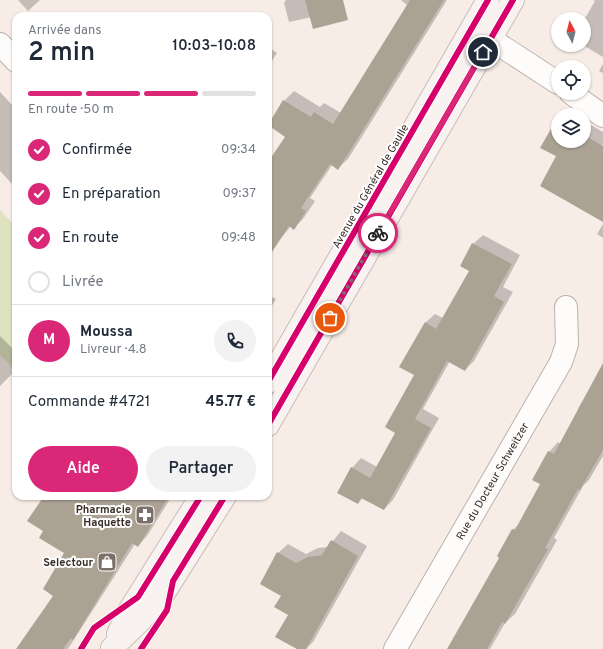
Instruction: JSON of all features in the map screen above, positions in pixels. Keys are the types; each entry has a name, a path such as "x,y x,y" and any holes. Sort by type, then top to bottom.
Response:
{"main road":[{"name":"Avenue du Général de Gaulle","path":"272,375 488,0"},
{"path":"272,418 513,0"},
{"path":"111,648 130,611 199,500"},
{"path":"111,648 143,618 164,593 222,500"}],"street":[{"path":"472,27 551,78"},
{"path":"0,44 12,56"},
{"path":"581,100 603,116"},
{"name":"Rue du Docteur Schweitzer","path":"395,649 561,362 567,344 566,307"}],"green space":[{"path":"0,210 12,223 12,367 0,355"}],"building":[{"path":"305,0 343,0 348,20 313,29"},
{"path":"410,0 444,0 338,170 330,164 301,208 306,211 294,230 289,226 272,252 272,156 285,137 272,128 272,118 283,100 311,117 314,112 333,124"},
{"path":"551,129 551,148 591,148 591,139 603,146 603,222 540,186 556,156 540,148"},
{"path":"472,243 512,264 494,296 504,302 465,371 447,361 415,419 431,428 384,510 361,498 358,504 337,493 351,467 370,478 395,433 385,427 414,375 399,367 425,322 436,329 469,271 460,266"},
{"path":"603,363 603,450 580,490 578,489 545,548 548,549 505,624 502,622 487,649 447,649 499,558 497,556 512,529 515,530 540,484 532,480 548,451 554,454"},
{"path":"41,500 167,500 138,547 132,543 73,640 71,638 63,649 16,649 53,596 43,589 64,553 39,538 43,531 27,521"},
{"path":"331,540 358,556 306,649 297,649 275,637 288,615 274,607 281,596 260,584 277,552 296,563 308,557 322,555"}],"cycle path":[{"path":"272,375 488,0"},
{"path":"272,418 513,0"},
{"path":"81,649 94,628 138,597 199,500"},
{"path":"141,649 167,610 173,581 223,500"}],"way so far":[{"path":"330,318 378,233"}],"place":[{"name":"Pharmacie Haquette","path":"145,515"},
{"name":"Selectour","path":"107,562"}],"route":[{"path":"378,233 483,52"}]}
